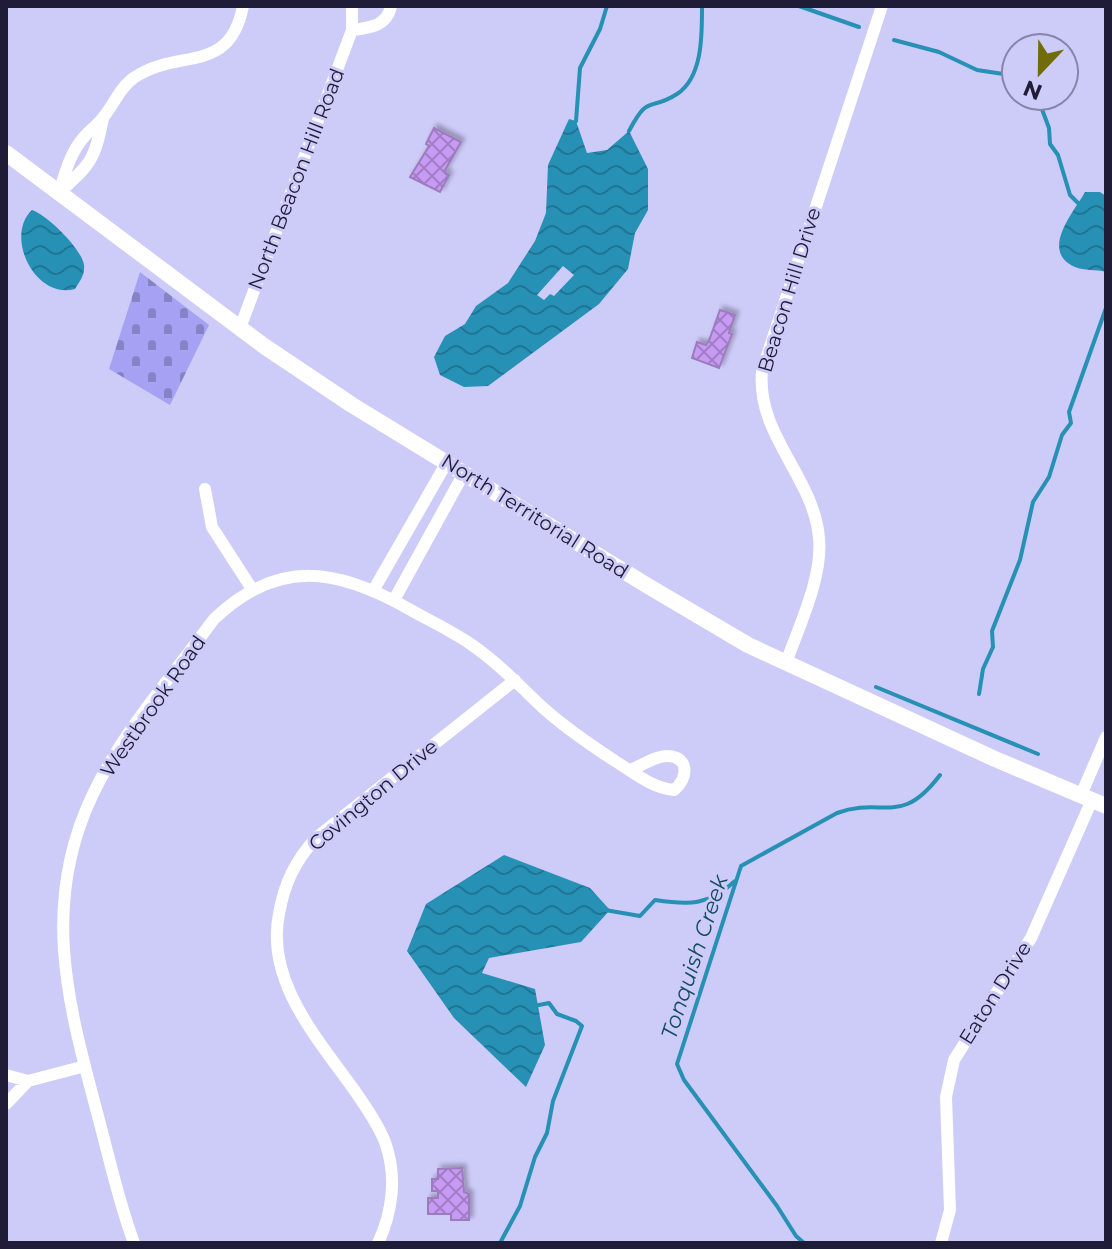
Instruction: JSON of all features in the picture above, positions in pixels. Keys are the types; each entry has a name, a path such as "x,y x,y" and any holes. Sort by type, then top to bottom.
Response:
{"main road":[{"name":"North Territorial Road","path":"6,153 240,328 352,405 648,586 748,645 1098,801"}],"street":[{"path":"59,193 67,162 82,139 103,118 123,87 137,75 211,55 226,45 236,33 243,6"},
{"name":"North Beacon Hill Road","path":"240,328 352,30 352,6"},
{"path":"352,30 378,26 389,16 391,6"},
{"name":"Beacon Hill Drive","path":"786,663 816,575 819,537 808,497 765,414 761,393 762,371 882,6"},
{"path":"59,193 82,172 97,152 103,118"},
{"path":"373,591 447,462"},
{"path":"394,600 464,473"},
{"path":"205,489 212,527 252,589"},
{"name":"Westbrook Road","path":"134,1243 68,995 62,943 67,874 81,822 104,771 214,619 252,589 281,578 313,575 347,580 394,600 472,645 564,726 630,770"},
{"name":"Covington Drive","path":"378,1243 385,1229 391,1199 388,1150 378,1127 299,1010 287,986 277,943 282,898 295,865 316,838 515,680"},
{"name":"Eaton Drive","path":"941,1243 950,1210 946,1097 954,1060 962,1042 1031,938 1098,801 1106,737"},
{"path":"6,1075 28,1081 85,1066"},
{"path":"6,1104 28,1081"}],"green space":[{"path":"140,272 209,325 170,405 109,369"}],"water":[{"path":"569,119 576,121 587,153 607,150 629,131 648,169 648,210 635,233 628,269 599,304 488,386 464,387 440,375 434,357 445,336 465,324 476,306 508,283 535,241 546,213 548,165","holes":["563,266 574,275 554,296 550,294 544,300 537,295"]},
{"path":"1085,192 1100,192 1106,196 1106,272 1075,267 1065,260 1060,251 1062,231"},
{"path":"32,210 63,233 82,258 84,272 75,289 61,290 47,285 36,276 28,263 21,235 24,221"},
{"path":"504,855 590,888 610,910 581,942 489,958 482,973 535,989 545,1045 526,1087 454,1018 407,951 426,904"}],"building":[{"path":"434,128 461,142 444,172 449,175 440,192 410,177 429,146 426,144"},
{"path":"720,310 735,315 729,333 732,334 719,368 692,358 697,342 706,345"},
{"path":"462,1168 464,1192 469,1194 469,1220 451,1220 451,1214 428,1214 428,1198 438,1198 438,1191 432,1191 432,1179 438,1179 438,1169"}],"waterway":[{"path":"576,121 580,68 600,29 607,6"},
{"path":"629,131 646,107 677,94 692,77 699,54 702,6"},
{"name":"Tonquish Creek","path":"799,6 859,27"},
{"name":"Tonquish Creek","path":"894,40 939,52 977,70 1000,73"},
{"name":"Tonquish Creek","path":"1043,112 1049,128 1050,144 1058,155 1070,195 1082,207"},
{"name":"Tonquish Creek","path":"979,694 983,669 993,647 992,631 1020,560 1033,502 1049,477 1062,435 1071,423 1069,412 1106,308"},
{"path":"876,687 1038,754"},
{"name":"Tonquish Creek","path":"804,1243 684,1080 677,1064 741,866 837,813 867,807 891,808 914,801 940,775"},
{"path":"605,910 640,916 655,900 698,902 716,895 735,881"},
{"path":"500,1243 520,1206 535,1157 547,1133 553,1101 582,1026 557,1014 549,1003 534,1006"}]}
